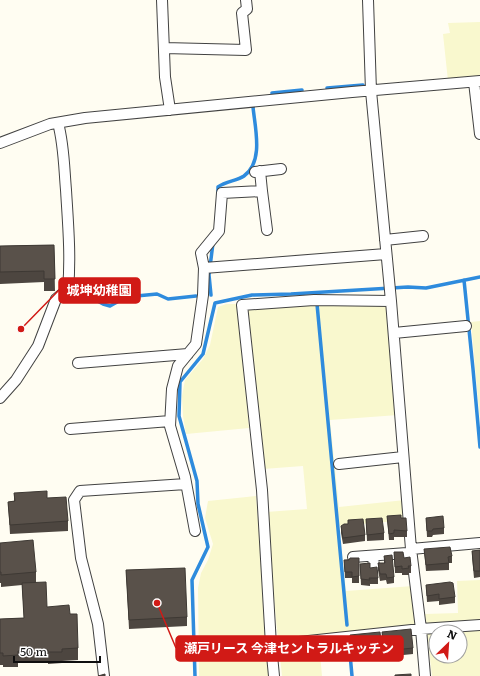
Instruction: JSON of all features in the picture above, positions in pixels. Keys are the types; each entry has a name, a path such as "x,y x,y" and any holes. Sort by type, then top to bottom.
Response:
{"street":[{"path":"162,0 165,77 170,110"},
{"path":"164,48 246,50 242,13 247,9 246,0"},
{"path":"368,0 371,91 394,333 411,551 421,629 425,676"},
{"path":"0,143 50,124 85,118 477,81 480,134"},
{"path":"0,398 16,380 38,346 56,299 68,289 68,230 62,139 58,123"},
{"path":"267,230 258,171 281,169"},
{"path":"195,531 186,484 170,426 172,389 178,366 196,344 203,296 204,268 201,253 219,231 222,193 262,191"},
{"path":"385,240 423,236"},
{"path":"204,268 386,254"},
{"path":"274,676 262,490 242,304 314,300 391,299"},
{"path":"394,333 466,326"},
{"path":"78,362 188,354"},
{"path":"70,429 170,421"},
{"path":"339,464 403,458"},
{"path":"104,676 98,624 81,558 74,500 80,491 186,484"},
{"path":"353,557 480,543"},
{"path":"373,556 374,567"},
{"path":"271,645 421,629 480,625"}],"green space":[{"path":"480,22 480,77 448,81 443,34 450,33 448,23"},
{"path":"319,303 386,305 398,415 330,420 339,507 405,500 407,520 339,526 346,591 413,586 417,628 278,641 266,512 307,509 303,466 263,469 247,307"},
{"path":"226,304 238,304 249,428 186,434 182,396 185,380 203,359 210,345 218,307"},
{"path":"480,321 480,422 471,322"},
{"path":"256,496 271,676 199,676 198,588 201,573 208,560 213,544 205,518 208,501"},
{"path":"480,580 480,622 428,624 427,626 425,614 458,613 457,581"},
{"path":"480,630 480,676 432,676 431,664 468,664 468,631"},
{"path":"319,643 322,676 282,676 279,648"}],"building":[{"path":"54,245 55,279 44,279 44,271 0,272 0,246"},
{"path":"47,491 47,498 66,497 68,521 10,525 8,502 15,501 14,493"},
{"path":"401,515 401,518 406,518 407,531 394,530 394,533 389,534 387,516"},
{"path":"443,516 444,528 427,531 426,518"},
{"path":"382,518 384,533 367,535 366,519"},
{"path":"363,519 365,535 343,538 341,526 348,524 348,520"},
{"path":"33,540 36,572 1,575 0,543"},
{"path":"450,547 452,556 448,557 449,563 426,565 424,549"},
{"path":"480,550 480,571 474,571 472,551"},
{"path":"394,552 403,552 404,558 410,557 411,566 408,566 409,568 402,569 402,566 395,567"},
{"path":"392,555 394,577 387,578 386,574 380,574 378,563 385,563 384,556"},
{"path":"350,558 359,558 359,576 352,577 352,572 345,572 344,560 349,560"},
{"path":"370,563 370,568 377,567 378,578 369,578 370,580 361,579 360,564"},
{"path":"185,568 187,617 129,620 126,570"},
{"path":"46,582 47,607 69,605 70,614 77,614 78,648 62,649 62,652 48,652 48,650 18,651 18,655 3,656 3,653 0,653 0,619 24,618 22,583"},
{"path":"450,582 453,583 455,597 439,599 439,594 427,596 426,585"},
{"path":"411,629 413,648 384,651 382,632"},
{"path":"380,632 382,652 353,654 350,635"},
{"path":"411,674 411,676 395,676 395,675"}],"waterway":[{"path":"327,88 363,85"},
{"path":"272,93 302,90"},
{"path":"218,195 218,187 224,183 244,176 250,170 254,162 257,144 253,107"},
{"path":"211,295 209,275 213,243"},
{"path":"195,676 192,580 208,547 198,504 197,481 179,416 180,382 203,354 215,303 252,295 408,287 426,288 480,277"},
{"path":"464,280 480,447"},
{"path":"72,287 103,304 110,306 126,297 157,294 168,299 196,296"},
{"path":"317,304 347,625"},
{"path":"349,643 352,676"}],"place":[{"name":"城坤幼稚園","path":"21,329"},
{"name":"瀬戸リース 今津セントラルキッチン","path":"157,603"}]}
